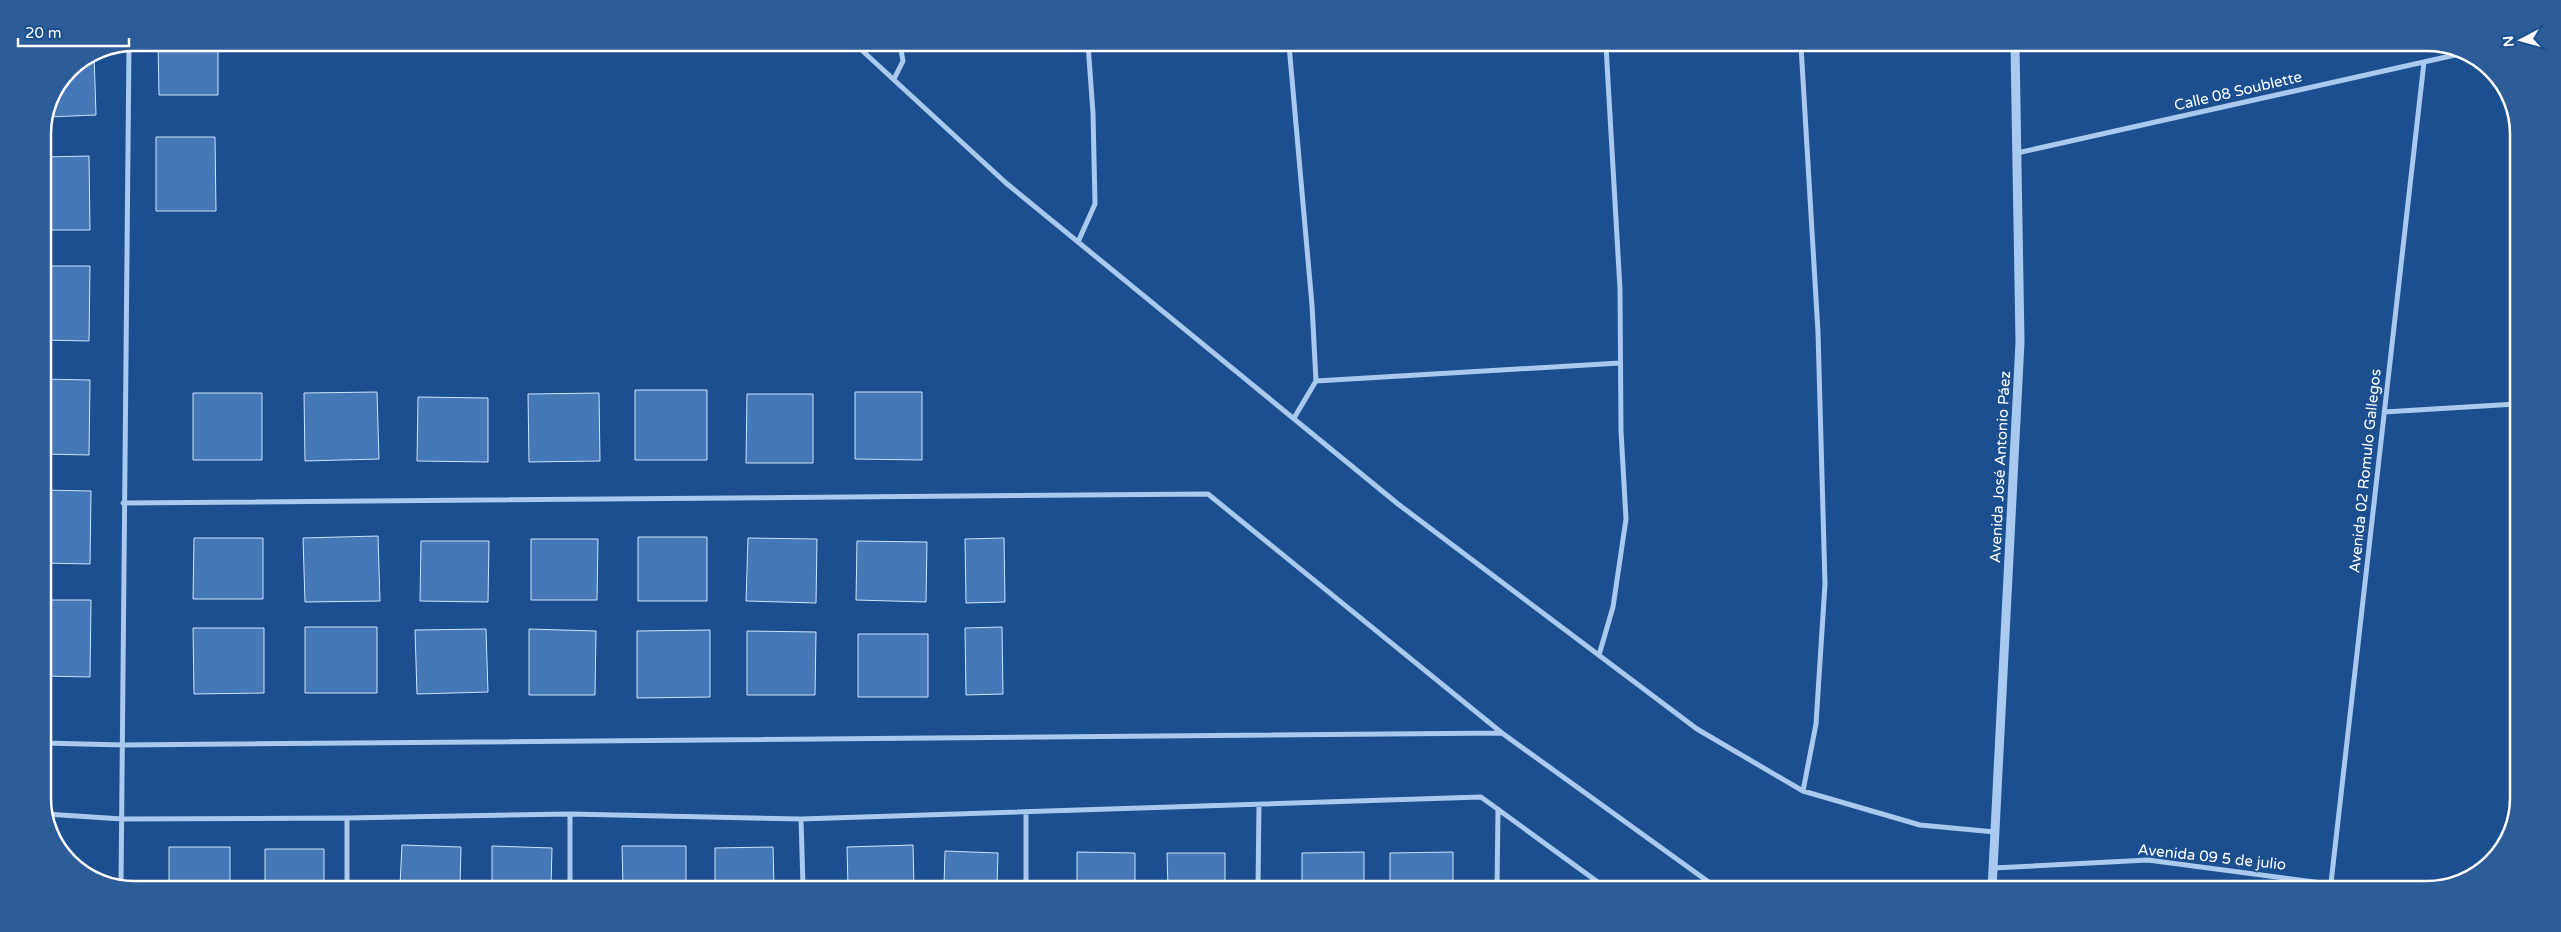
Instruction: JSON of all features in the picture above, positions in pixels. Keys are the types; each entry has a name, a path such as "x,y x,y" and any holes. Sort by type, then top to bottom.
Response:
{"street":[{"path":"863,51 1006,183 1398,504 1697,729 1803,791 1920,825 1995,832"},
{"path":"894,79 903,60 901,51"},
{"path":"1078,242 1095,204 1088,51"},
{"path":"1290,51 1312,305 1316,381 1294,418"},
{"path":"1599,655 1613,607 1626,519 1620,363 1620,290 1606,51"},
{"path":"1801,51 1818,332 1825,584 1816,724 1803,791"},
{"name":"Avenida José Antonio Páez","path":"1992,881 2020,342 2015,51"},
{"path":"121,879 124,745 124,503 129,52"},
{"name":"Calle 08 Soublette","path":"2017,153 2452,56"},
{"name":"Avenida 02 Romulo Gallegos","path":"2331,881 2424,62"},
{"path":"1316,381 1620,363"},
{"path":"2384,412 2510,404"},
{"path":"124,503 1208,494 1502,733 1707,881"},
{"path":"51,743 124,745 1502,733"},
{"path":"53,814 122,818 347,818 570,814 801,819 1481,797 1596,881"},
{"path":"1258,881 1259,805"},
{"path":"1497,881 1498,810"},
{"path":"1026,812 1026,881"},
{"path":"570,814 570,881"},
{"path":"347,818 347,881"},
{"path":"801,819 803,881"},
{"name":"Avenida 09 5 de julio","path":"1993,868 2148,860 2315,881"}],"building":[{"path":"158,51 218,51 218,95 159,95"},
{"path":"94,62 96,115 53,117 65,88 88,65"},
{"path":"156,137 215,137 216,211 156,211"},
{"path":"89,156 90,230 51,230 51,157"},
{"path":"51,266 90,266 89,341 51,340"},
{"path":"51,379 90,380 89,455 51,454"},
{"path":"635,390 707,390 707,460 635,460"},
{"path":"377,392 379,459 305,461 304,393"},
{"path":"855,392 922,392 922,460 855,459"},
{"path":"193,393 262,393 262,460 193,460"},
{"path":"599,393 600,461 529,462 528,394"},
{"path":"747,394 813,394 813,463 746,463"},
{"path":"418,397 488,398 488,462 417,461"},
{"path":"51,490 91,491 90,564 51,563"},
{"path":"378,536 380,601 305,602 303,538"},
{"path":"638,537 707,537 707,601 638,601"},
{"path":"194,538 263,538 263,599 193,599"},
{"path":"748,538 817,539 816,603 746,601"},
{"path":"1004,538 1005,602 966,603 965,539"},
{"path":"531,539 598,539 597,600 531,600"},
{"path":"421,541 489,541 488,602 420,601"},
{"path":"857,541 927,542 926,602 856,600"},
{"path":"51,600 91,600 90,677 51,676"},
{"path":"305,627 377,627 377,693 305,693"},
{"path":"1002,627 1003,694 966,695 965,628"},
{"path":"193,628 264,628 264,693 194,694"},
{"path":"486,629 488,692 417,694 415,630"},
{"path":"529,629 596,631 595,695 529,695"},
{"path":"710,630 710,697 637,698 637,631"},
{"path":"747,631 816,632 815,695 747,695"},
{"path":"858,634 928,634 928,697 858,697"},
{"path":"402,845 461,847 460,881 400,881"},
{"path":"913,845 914,881 848,881 847,847"},
{"path":"492,846 552,848 551,881 492,881"},
{"path":"622,846 686,846 686,881 623,881"},
{"path":"169,847 230,847 230,881 169,881"},
{"path":"773,847 774,881 715,881 715,848"},
{"path":"265,849 324,849 324,881 265,881"},
{"path":"945,851 998,853 997,881 944,881"},
{"path":"1077,852 1135,853 1135,881 1077,881"},
{"path":"1364,852 1364,881 1302,881 1302,853"},
{"path":"1453,852 1453,881 1390,881 1390,853"},
{"path":"1167,853 1225,853 1225,881 1168,881"}]}
